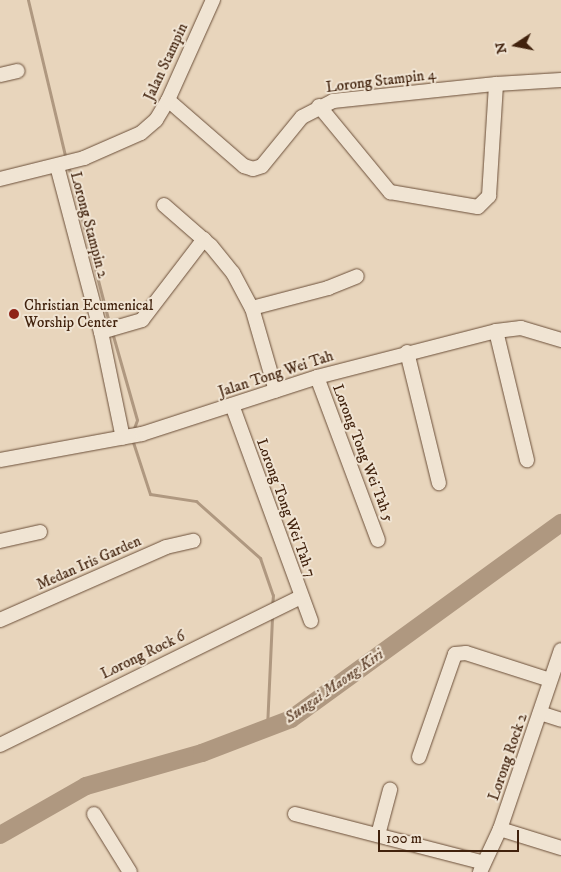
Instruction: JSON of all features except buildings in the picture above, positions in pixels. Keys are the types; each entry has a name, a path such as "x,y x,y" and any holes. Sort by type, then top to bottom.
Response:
{"street":[{"name":"Jalan Stampin","path":"0,179 60,166 84,158 141,133 156,120 168,100 213,0"},
{"path":"0,75 18,71"},
{"name":"Lorong Stampin 4","path":"168,100 244,166 253,170 262,166 302,117 319,106 333,101 496,84 561,80"},
{"path":"319,106 390,192 478,207 489,196 496,84"},
{"name":"Lorong Stampin 2","path":"60,166 131,436"},
{"path":"164,205 204,239 233,273 252,308 276,391"},
{"path":"104,331 126,325 146,314 204,239"},
{"path":"252,308 328,288 357,276"},
{"name":"Jalan Tong Wei Tah","path":"0,460 131,436 317,377 407,352 496,331 521,328 561,340"},
{"path":"496,331 527,460"},
{"path":"407,352 439,483"},
{"name":"Lorong Tong Wei Tah 5","path":"317,377 378,540"},
{"name":"Lorong Tong Wei Tah 7","path":"232,405 310,621"},
{"path":"0,541 40,532"},
{"name":"Medan Iris Garden","path":"0,620 166,547 193,540"},
{"name":"Lorong Rock 6","path":"0,745 302,597"},
{"name":"Lorong Rock 2","path":"482,868 500,829 561,650"},
{"path":"419,756 455,654 466,653 550,680"},
{"path":"540,713 561,720"},
{"path":"378,835 390,790"},
{"path":"94,814 130,872"},
{"path":"295,814 378,835 482,868"},
{"path":"500,829 561,848"}],"waterway":[{"path":"28,0 66,159"},
{"path":"68,165 110,326"},
{"path":"112,332 137,420 133,431"},
{"path":"132,439 150,494 196,501 260,558 273,595 272,607"},
{"name":"Sungai Maong Kiri","path":"0,835 86,786 202,753 291,719 561,523"},
{"path":"267,728 272,616"}],"place":[{"name":"Christian Ecumenical Worship Center","path":"14,314"}]}
